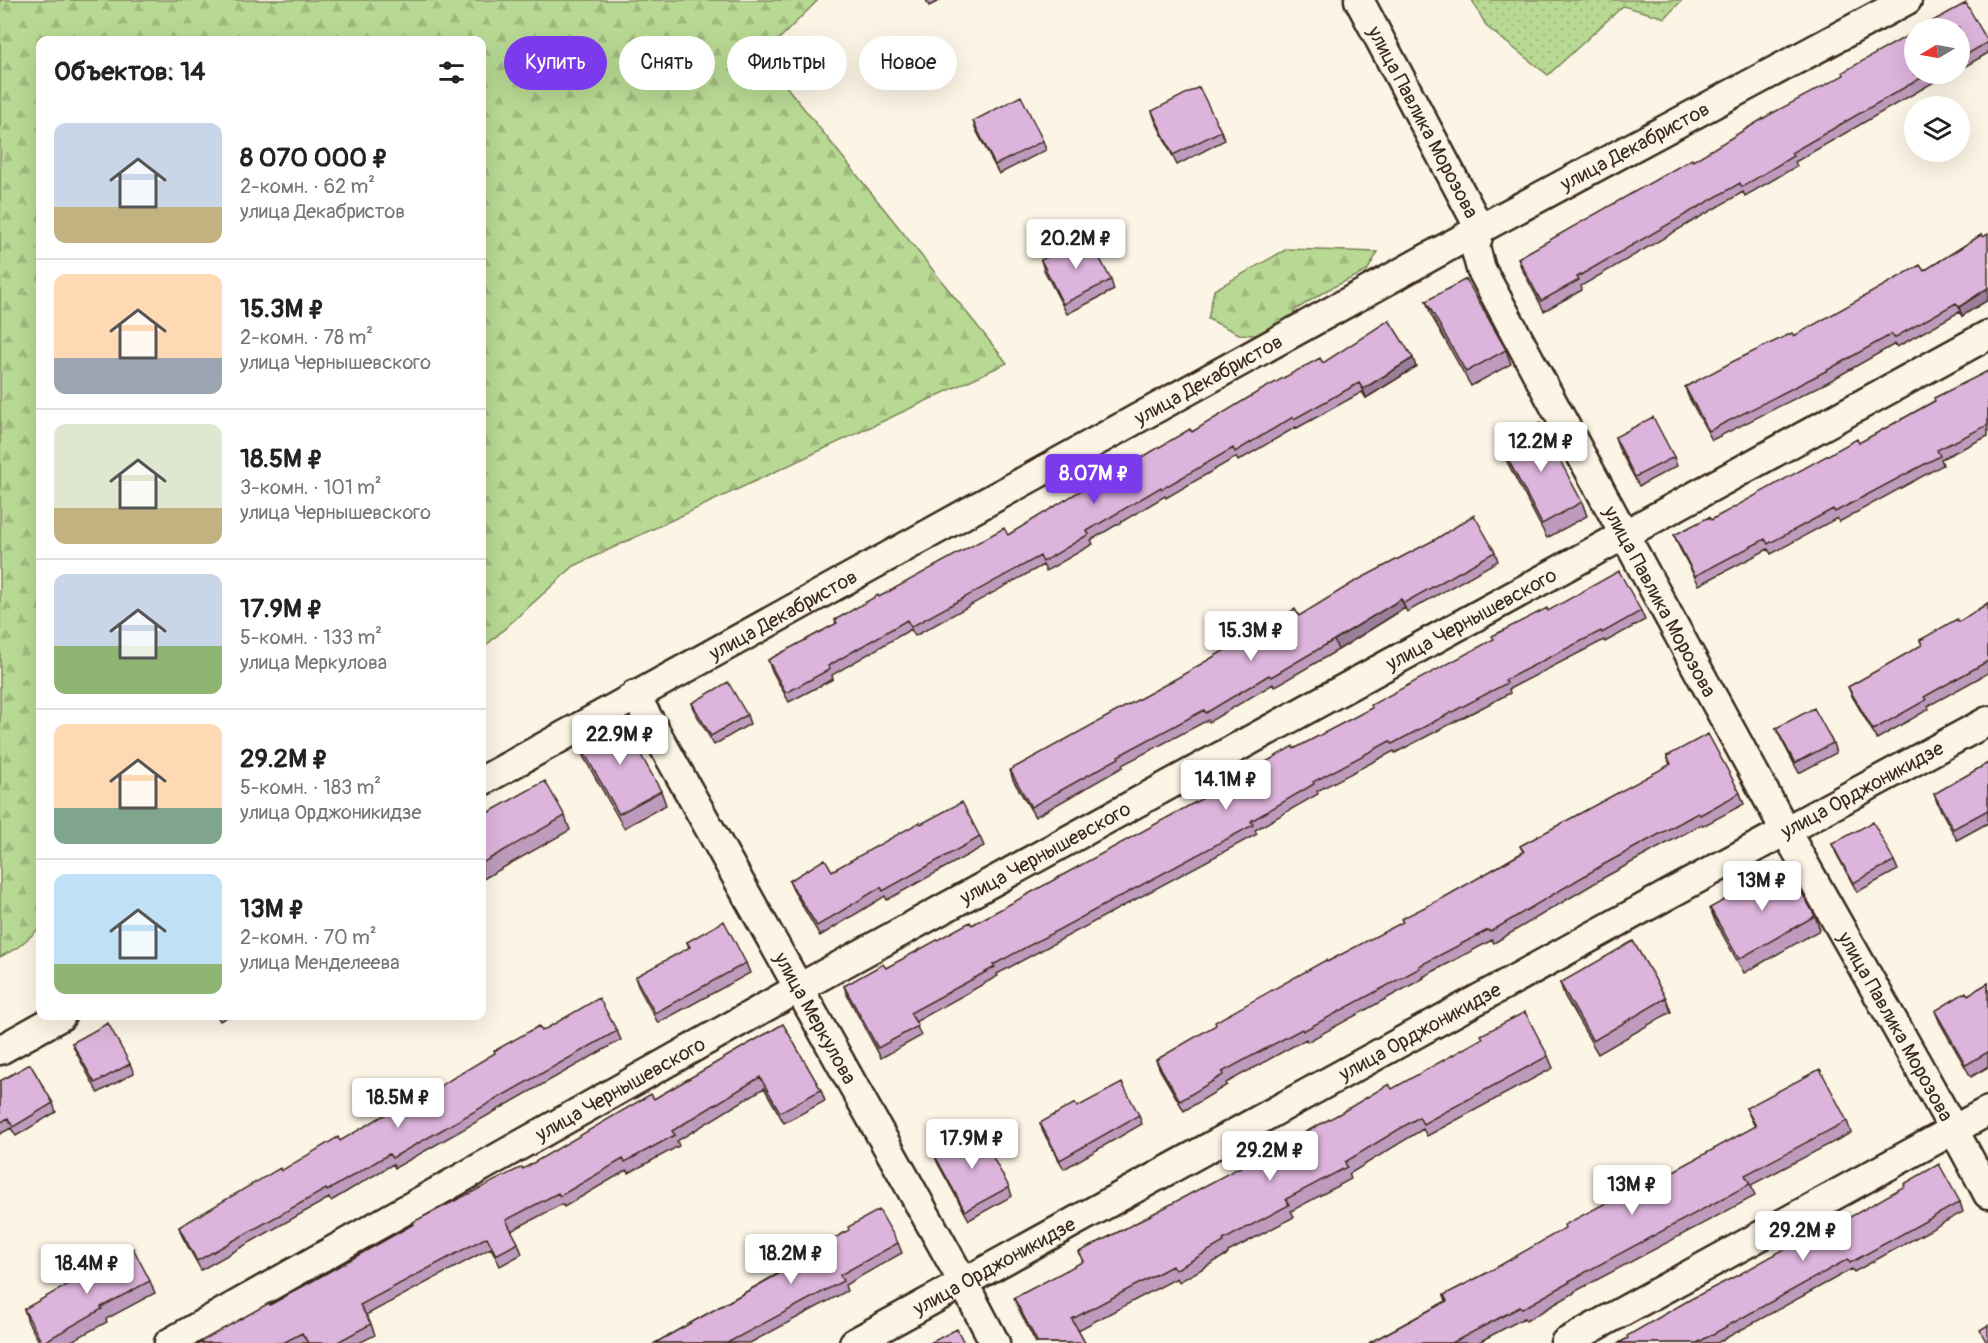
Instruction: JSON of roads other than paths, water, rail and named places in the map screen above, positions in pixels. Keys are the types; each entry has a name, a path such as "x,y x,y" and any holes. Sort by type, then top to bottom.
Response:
{"street":[{"name":"улица Павлика Морозова","path":"1359,0 1480,229 1475,247 1481,269 1785,830 1988,1194"},
{"name":"улица Декабристов","path":"486,779 1480,229 1907,0"},
{"name":"улица Чернышевского","path":"169,1343 799,988 1988,335"},
{"name":"улица Меркулова","path":"635,695 995,1343"},
{"name":"улица Орджоникидзе","path":"854,1343 1785,830 1988,721"},
{"path":"0,1050 55,1020"},
{"path":"1565,1343 1988,1112"}]}
